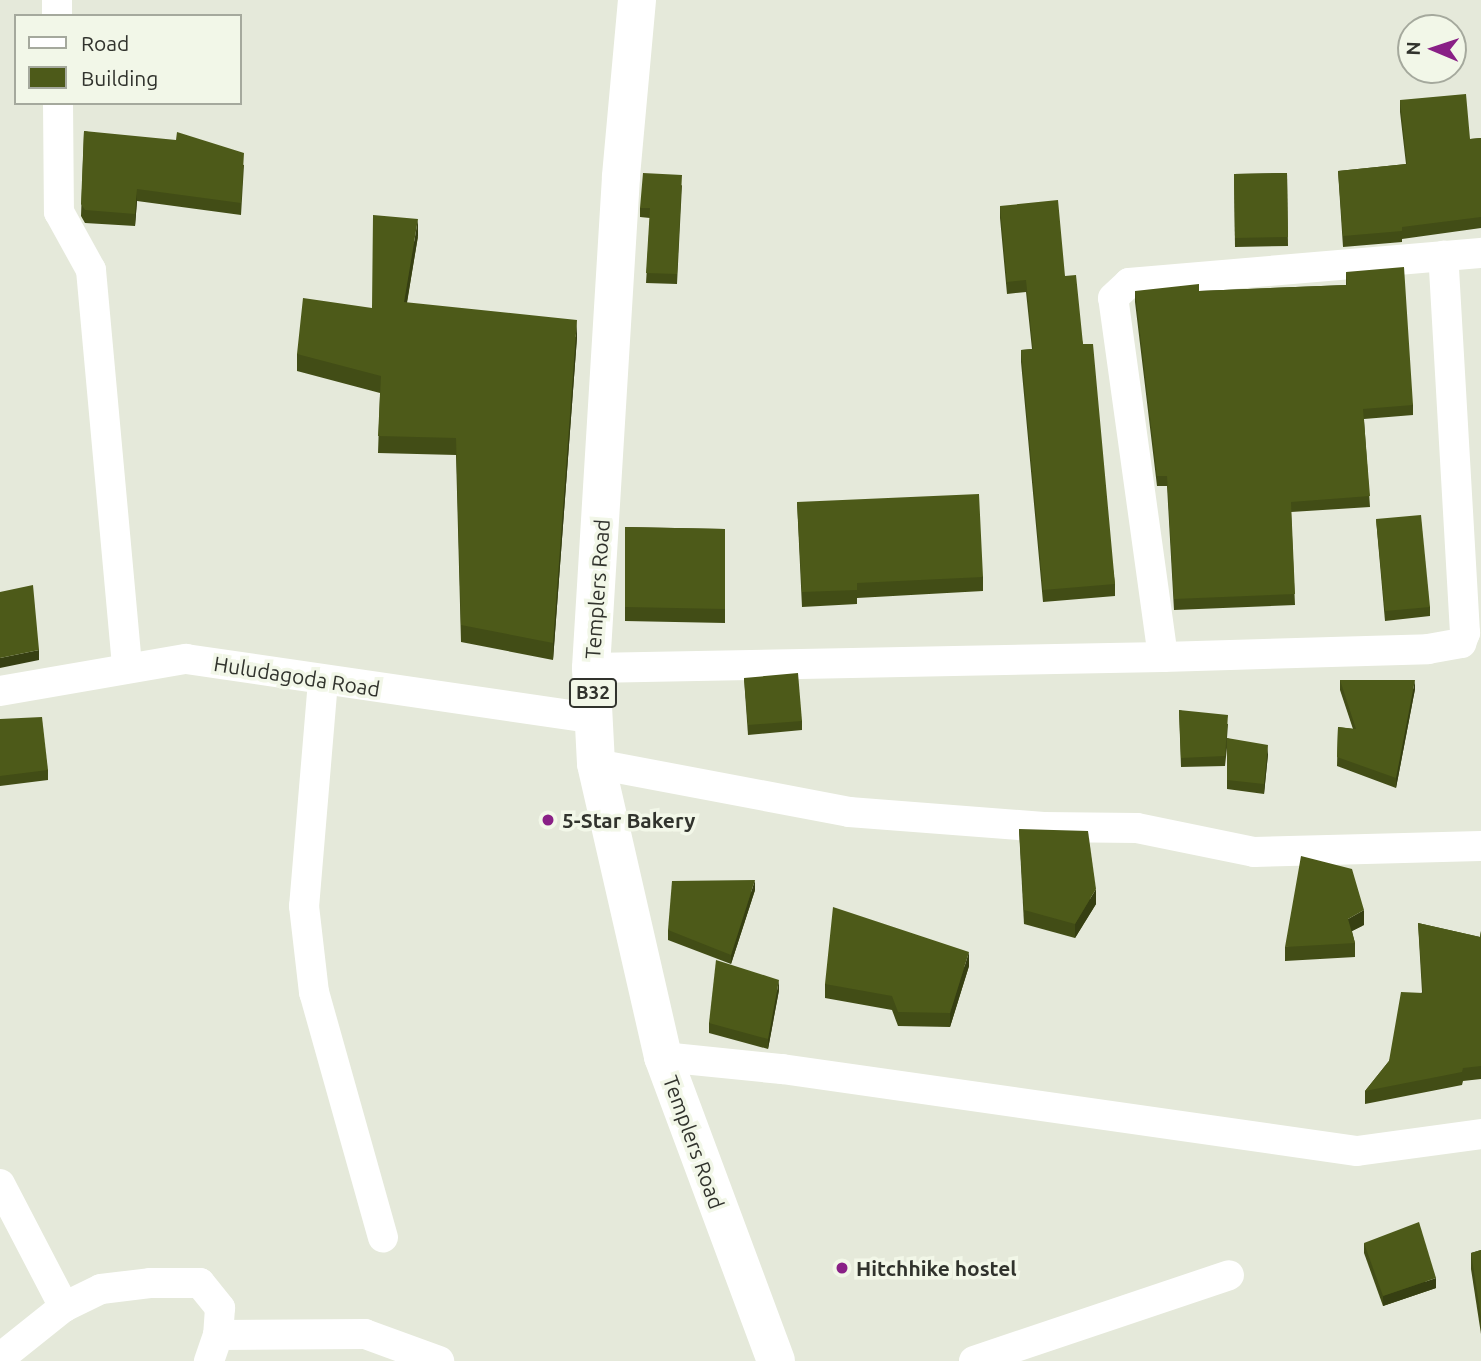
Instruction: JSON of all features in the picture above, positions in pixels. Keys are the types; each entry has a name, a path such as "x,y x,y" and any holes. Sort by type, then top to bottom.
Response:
{"main road":[{"name":"Templers Road","path":"637,0 621,177 611,396 591,668 597,764 663,1057 776,1361"}],"street":[{"path":"58,105 59,212 91,270 127,667"},
{"path":"1163,657 1114,298 1129,283 1481,253"},
{"path":"591,668 1163,657 1428,649 1461,643 1465,633 1443,256"},
{"name":"Huludagoda Road","path":"0,691 127,667 186,659 595,719"},
{"path":"323,681 304,906 314,992 383,1238"},
{"path":"597,764 849,812 1042,827 1137,828 1254,852 1481,846"},
{"path":"663,1057 782,1069 1357,1151 1481,1134"},
{"path":"0,1184 64,1307"},
{"path":"974,1361 1229,1275"},
{"path":"0,1358 64,1307 101,1289 149,1283 200,1283 220,1308 214,1348 365,1334 439,1361"}],"building":[{"path":"1466,94 1470,139 1481,138 1481,217 1402,227 1402,231 1343,236 1338,171 1407,164 1400,100"},
{"path":"84,131 176,140 177,132 244,153 241,203 137,189 135,214 85,210 81,204"},
{"path":"643,173 682,175 677,274 646,273 650,208 640,208"},
{"path":"1287,173 1288,237 1235,238 1234,174"},
{"path":"1058,200 1065,276 1076,275 1083,344 1093,344 1115,584 1043,590 1021,350 1033,349 1026,280 1007,282 1000,206"},
{"path":"373,215 418,219 404,302 577,320 553,643 461,625 456,438 378,436 381,376 297,354 303,298 372,308"},
{"path":"1404,267 1413,405 1363,409 1370,496 1291,502 1295,594 1174,599 1167,476 1157,476 1135,291 1199,284 1199,291 1347,285 1346,272"},
{"path":"979,494 983,577 857,583 857,590 802,592 797,502"},
{"path":"1421,515 1430,607 1385,611 1376,519"},
{"path":"625,527 725,529 725,609 625,607"},
{"path":"33,585 39,650 0,658 0,592"},
{"path":"798,673 802,721 748,725 744,678"},
{"path":"1340,680 1415,680 1396,778 1337,757 1338,727 1356,729"},
{"path":"1179,710 1228,715 1225,756 1181,758"},
{"path":"42,717 48,770 0,776 0,719"},
{"path":"1227,738 1268,745 1264,784 1227,780"},
{"path":"1019,829 1088,831 1096,889 1075,924 1024,910"},
{"path":"1301,856 1352,869 1364,910 1348,919 1355,943 1285,947"},
{"path":"755,880 731,955 668,930 672,881"},
{"path":"833,907 969,952 950,1013 898,1012 892,996 825,984"},
{"path":"1418,923 1480,937 1481,931 1481,1066 1365,1091 1389,1061 1401,992 1423,993"},
{"path":"716,960 779,980 768,1039 709,1023"},
{"path":"1419,1222 1436,1278 1383,1296 1364,1243"},
{"path":"1481,1250 1481,1317 1471,1253"}],"place":[{"name":"5-Star Bakery","path":"548,820"},
{"name":"Hitchhike hostel","path":"842,1268"}]}
